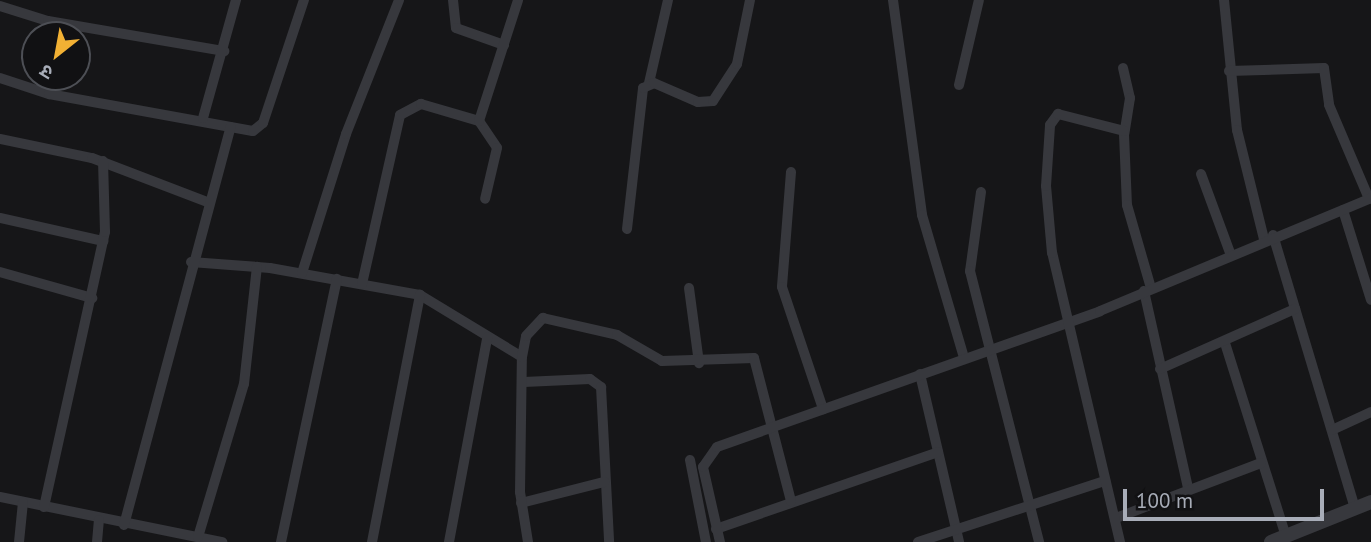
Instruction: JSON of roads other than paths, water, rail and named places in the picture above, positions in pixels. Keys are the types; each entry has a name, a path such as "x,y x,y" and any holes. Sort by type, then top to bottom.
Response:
{"street":[{"path":"203,118 224,51 236,0"},
{"path":"0,78 49,94 203,118 253,131 263,123 304,0"},
{"path":"302,273 346,134 399,0"},
{"path":"453,0 456,28 505,46"},
{"path":"479,121 518,0"},
{"path":"627,229 633,140 668,0"},
{"path":"649,83 698,102 713,102 737,64 750,0"},
{"path":"893,0 922,215 964,358"},
{"path":"959,85 979,0"},
{"path":"1224,0 1229,71 1269,237 1295,309 1355,508"},
{"path":"0,6 47,21 224,51"},
{"path":"1123,68 1130,107 1124,131 1126,205 1148,289 1160,369 1188,488"},
{"path":"720,542 707,456 771,427 1071,322 1230,253 1343,211 1370,198 1329,105 1324,68 1229,71"},
{"path":"362,284 403,110 421,104 479,121 497,148 485,198"},
{"path":"1120,542 1071,322 1052,253 1046,187 1050,125 1062,113 1124,131"},
{"path":"124,525 207,202 231,127"},
{"path":"0,139 103,161 207,202"},
{"path":"44,508 103,241 103,161"},
{"path":"791,172 782,287 823,409"},
{"path":"1201,174 1230,253"},
{"path":"981,192 969,257 994,347 1039,542"},
{"path":"1343,211 1369,284 1371,300"},
{"path":"0,218 103,241"},
{"path":"191,262 302,273 420,295 522,357"},
{"path":"198,537 244,384 257,267"},
{"path":"0,272 92,298"},
{"path":"281,542 337,279"},
{"path":"689,288 699,363"},
{"path":"372,542 420,295"},
{"path":"1160,369 1225,343 1295,309"},
{"path":"528,542 521,503 524,382 522,357 526,336 543,317 617,335 653,359 699,363 754,358 791,501"},
{"path":"449,542 487,338"},
{"path":"1225,343 1286,536"},
{"path":"920,374 959,542"},
{"path":"524,382 590,379 601,387 609,542"},
{"path":"1332,429 1371,412"},
{"path":"716,529 938,452"},
{"path":"690,460 706,542"},
{"path":"1116,518 1188,488 1261,463"},
{"path":"918,542 1030,502 1105,481"},
{"path":"521,503 604,482"},
{"path":"0,497 171,538 198,537 222,542"},
{"path":"19,542 23,502"},
{"path":"1271,542 1371,502"},
{"path":"97,542 99,520"}]}
